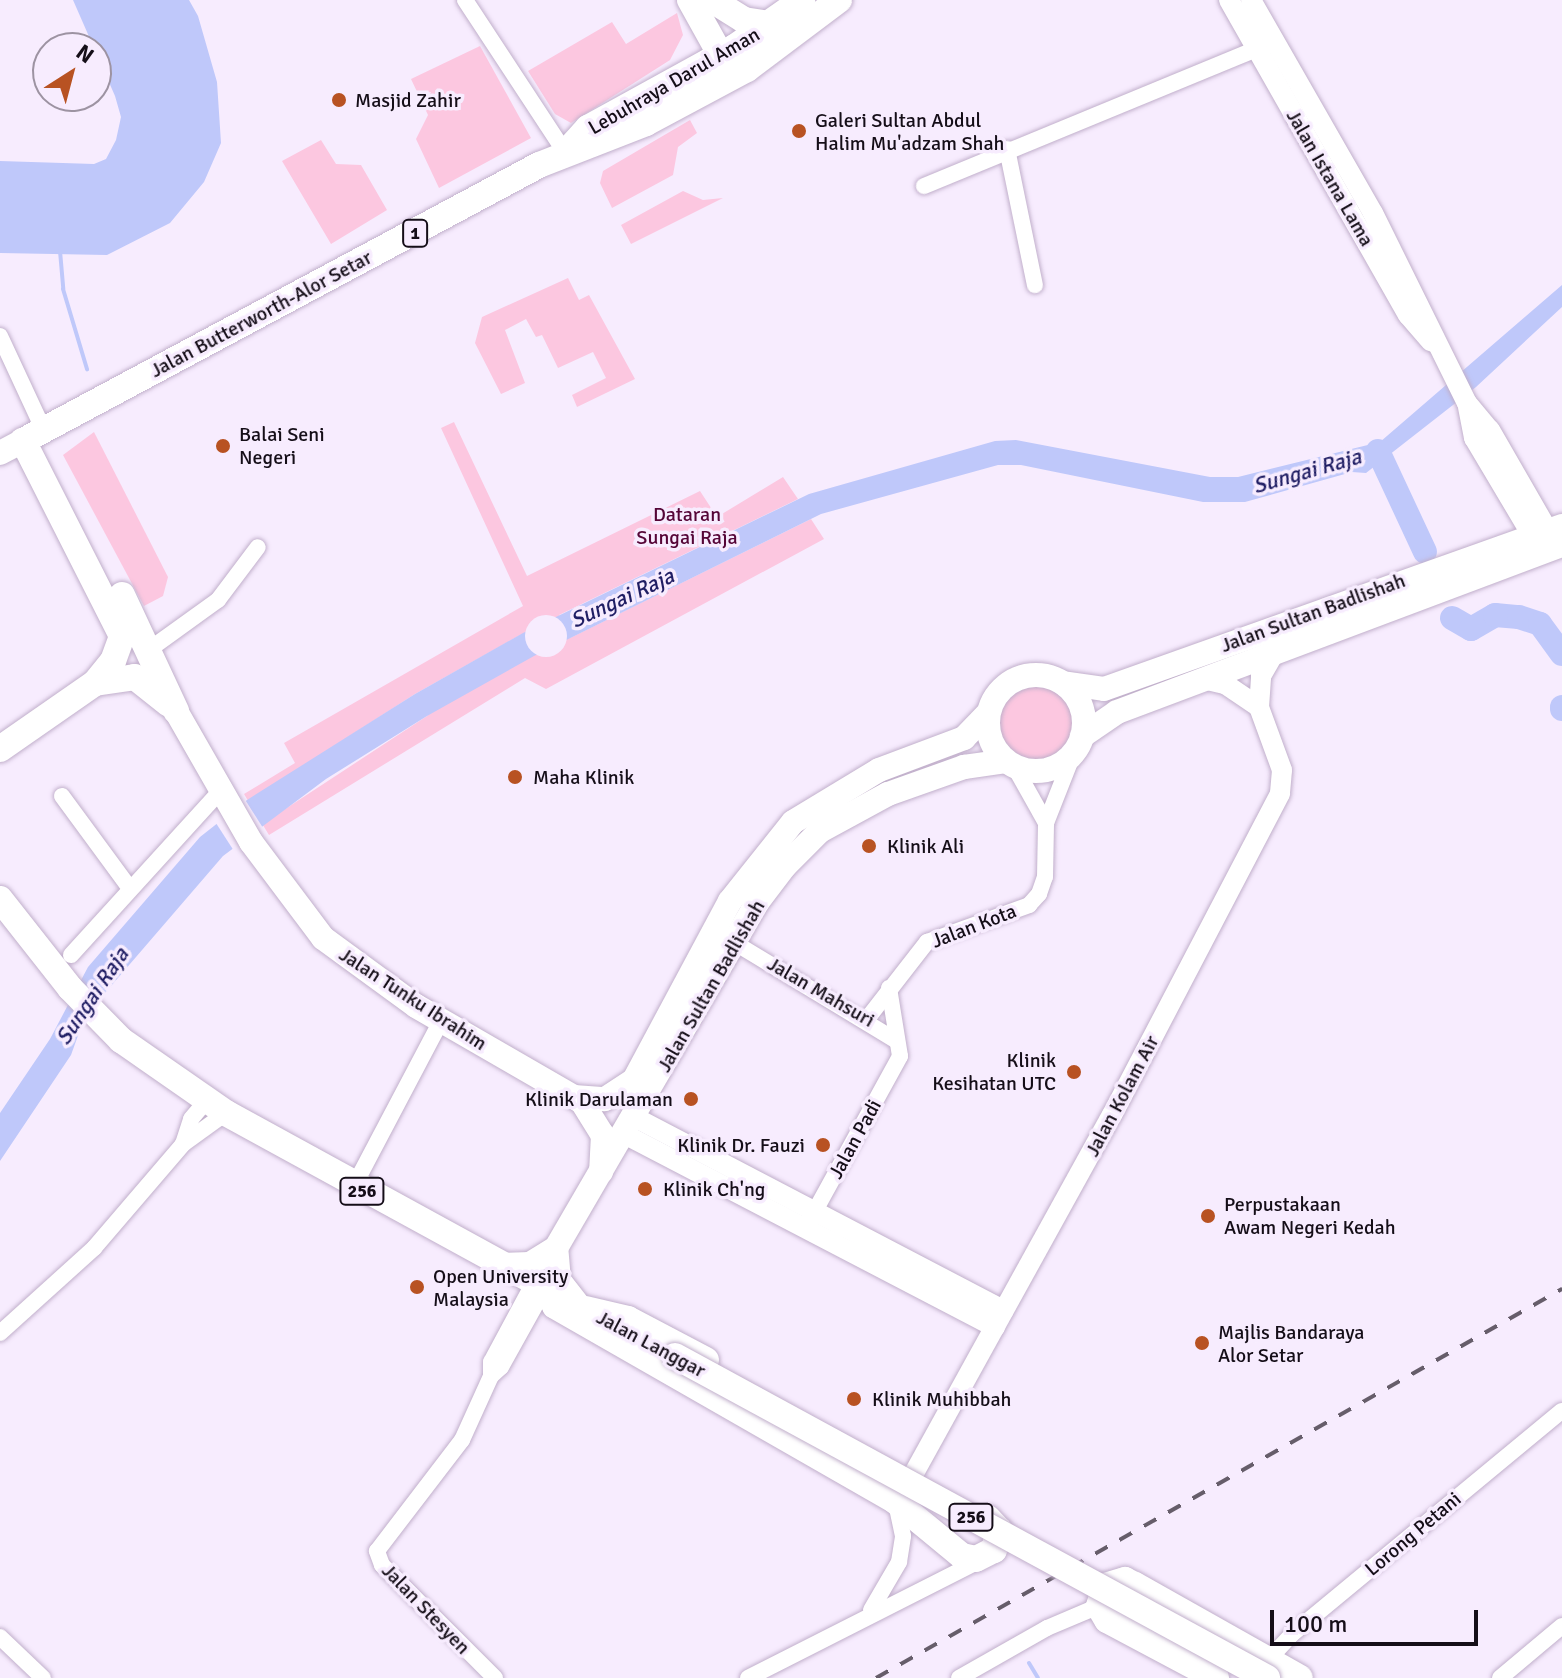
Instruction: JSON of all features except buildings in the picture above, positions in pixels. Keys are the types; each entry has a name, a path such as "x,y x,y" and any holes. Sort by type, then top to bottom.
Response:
{"main road":[{"name":"Lebuhraya Darul Aman","path":"566,151 588,128 677,78 734,62 770,24 802,0"},
{"name":"Lebuhraya Darul Aman","path":"566,151 598,145 839,0"},
{"path":"702,2 744,20 770,24"},
{"path":"702,2 734,62"},
{"path":"677,78 692,45 702,2"},
{"name":"Jalan Butterworth-Alor Setar","path":"20,442 566,151"},
{"path":"20,442 150,649 176,711"},
{"path":"0,749 95,683 113,661 122,636 20,442"},
{"name":"Jalan Sultan Badlishah","path":"1078,744 1117,712 1275,652 1551,535"},
{"name":"Jalan Sultan Badlishah","path":"1063,683 1104,689 1551,535"},
{"path":"1029,675 1063,683 1081,707 1078,744 1046,770 1010,764 992,743 988,713 998,692 1011,681 1029,675"},
{"path":"95,683 135,677 176,711"},
{"name":"Jalan Tunku Ibrahim","path":"176,711 251,842 323,938 441,1021 574,1097"},
{"name":"Jalan Sultan Badlishah","path":"574,1097 605,1099 634,1080 712,931 784,830 860,779 964,738 988,713"},
{"name":"Jalan Sultan Badlishah","path":"556,1248 631,1126 763,895 820,831 924,779 1010,764"},
{"name":"Jalan Langgar","path":"0,899 96,1016 216,1106 500,1265 1268,1669"},
{"path":"574,1097 600,1126 604,1145 600,1174"},
{"path":"500,1265 530,1264 556,1248 559,1280 582,1307 651,1330 913,1475 997,1525 999,1541 988,1556 962,1556 894,1500 555,1306 542,1287"},
{"path":"1216,1678 1107,1620 1099,1606 1105,1586 1125,1580 1268,1669 1300,1678"}],"street":[{"path":"465,0 566,151"},
{"name":"Jalan Istana Lama","path":"1229,0 1408,315 1439,350"},
{"name":"Jalan Istana Lama","path":"1251,0 1373,213 1467,403 1474,438 1551,535"},
{"path":"924,186 1007,149 1257,49 1278,47"},
{"path":"1007,149 1035,285"},
{"path":"0,336 39,420 20,442"},
{"path":"150,649 218,600 258,547"},
{"name":"Jalan Kolam Air","path":"913,1475 1280,793 1282,770 1259,707 1261,676 1275,652"},
{"path":"1203,679 1225,684 1259,707"},
{"name":"Jalan Kota","path":"867,1019 927,942 1029,905 1045,877 1046,823 1078,744"},
{"path":"1010,764 1046,823"},
{"path":"62,796 128,886"},
{"path":"71,955 128,886 224,799"},
{"name":"Jalan Mahsuri","path":"735,943 888,1031 900,1048"},
{"path":"889,988 890,1020 900,1048"},
{"path":"354,1186 441,1021"},
{"name":"Jalan Padi","path":"810,1220 900,1048"},
{"path":"0,1333 94,1248 183,1144 205,1133 216,1106"},
{"path":"631,1126 1000,1318"},
{"name":"Jalan Stesyen","path":"495,1678 382,1565 377,1551 384,1536 451,1459 491,1376 501,1367 542,1287"},
{"name":"Lorong Petani","path":"1268,1669 1292,1634 1562,1411"},
{"path":"870,1611 899,1562 902,1523 894,1500"},
{"path":"748,1678 870,1611 933,1588 988,1556"},
{"path":"959,1678 1099,1606"},
{"path":"1500,1678 1562,1626"},
{"path":"0,1637 43,1678"}],"green space":[{"path":"677,13 683,35 670,60 571,123 555,114 528,71 612,22 626,44"},
{"path":"480,46 531,138 439,188 416,139 428,115 411,79"},
{"path":"690,120 697,133 678,147 673,175 612,208 600,183 603,171"},
{"path":"321,140 336,164 361,165 387,210 331,244 282,161"},
{"path":"683,191 703,200 723,198 631,244 621,225"},
{"path":"568,278 579,300 589,295 635,379 577,407 572,395 606,378 593,352 558,368 542,335 536,337 526,319 505,330 525,383 501,394 475,343 482,317"},
{"name":"Dataran Sungai Raja","path":"454,422 527,576 700,491 717,517 783,477 798,499 559,615 570,638 811,519 824,539 546,689 525,678 269,835 244,794 295,763 284,743 523,606 441,428","holes":["522,634 427,716 273,817 259,794 415,694"]},
{"path":"94,432 168,577 163,596 144,606 63,455"},
{"path":"1037,682 1053,685 1066,694 1075,707 1078,723 1075,739 1066,752 1053,761 1037,764 1021,761 1008,752 999,739 996,723 999,707 1008,694 1021,685"}],"water":[{"path":"73,0 189,0 198,16 217,82 221,143 204,182 170,223 107,255 0,253 0,161 94,164 106,159 116,140 121,117 112,89 112,32 87,32"},
{"name":"Sungai Raja","path":"1562,285 1562,307 1476,387 1366,473 1352,472 1245,502 1203,502 1021,465 998,465 821,514 534,656 427,716 326,779 223,856 105,993 80,1030 71,1055 0,1161 0,1113 50,1039 88,967 200,837 247,800 415,694 523,633 809,494 995,441 1016,440 1210,477 1238,477 1380,442"}],"pier":[{"path":"546,615 561,621 567,636 561,651 546,657 531,651 525,636 531,621"},
{"path":"244,798 263,828 234,851 214,820"}],"waterway":[{"path":"60,251 63,289 87,369"},
{"path":"1378,451 1425,552"},
{"path":"1452,618 1471,629 1495,615 1519,617 1540,624 1562,654"},
{"path":"1029,1663 1038,1678"}],"railway":[{"path":"876,1678 1562,1289"}],"place":[{"name":"Masjid Zahir","path":"339,100"},
{"name":"Galeri Sultan Abdul Halim Mu'adzam Shah","path":"799,131"},
{"name":"Balai Seni Negeri","path":"223,446"},
{"name":"Maha Klinik","path":"515,777"},
{"name":"Klinik Ali","path":"869,846"},
{"name":"Klinik Kesihatan UTC","path":"1074,1072"},
{"name":"Klinik Darulaman","path":"691,1099"},
{"name":"Klinik Dr. Fauzi","path":"823,1145"},
{"name":"Klinik Ch'ng","path":"645,1189"},
{"name":"Perpustakaan Awam Negeri Kedah","path":"1208,1216"},
{"name":"Open University Malaysia","path":"417,1287"},
{"name":"Majlis Bandaraya Alor Setar","path":"1202,1343"},
{"name":"Klinik Muhibbah","path":"854,1399"}]}
